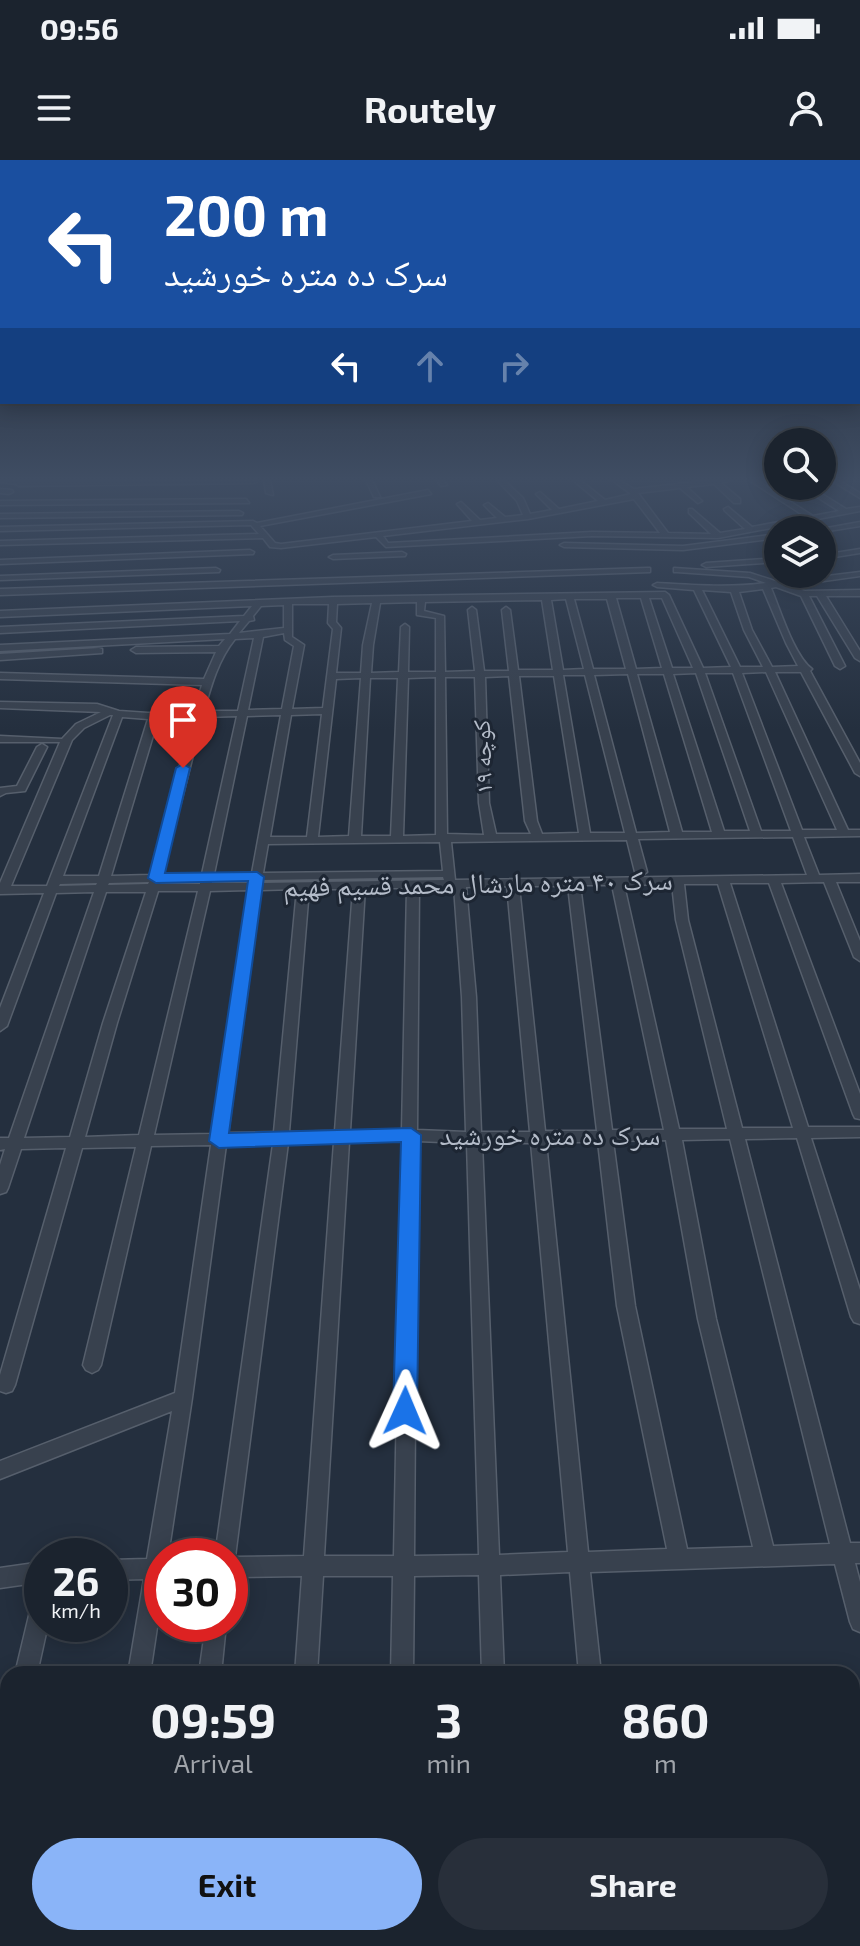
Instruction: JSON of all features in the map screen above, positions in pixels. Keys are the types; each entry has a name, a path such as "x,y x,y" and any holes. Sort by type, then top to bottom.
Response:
{"street":[{"path":"706,565 730,563"},
{"path":"0,578 216,570"},
{"path":"0,592 647,570"},
{"path":"677,570 750,575 764,583"},
{"path":"836,578 860,574"},
{"path":"657,585 734,590 764,588"},
{"path":"696,586 736,669 800,834 812,874"},
{"path":"771,588 790,643 807,669 860,773"},
{"path":"776,588 804,594 859,595"},
{"path":"734,590 748,630 844,833"},
{"path":"804,594 840,666"},
{"path":"820,594 860,658"},
{"path":"644,595 719,835"},
{"path":"0,614 333,600 665,595 699,670 757,835"},
{"path":"546,596 585,838"},
{"path":"569,596 641,872"},
{"path":"611,596 677,836"},
{"path":"355,839 368,645 377,599"},
{"path":"421,599 420,613 440,616 441,834 453,880 475,1138 493,1666"},
{"path":"312,839 337,628 332,623 333,600"},
{"path":"163,1538 262,841 299,645 288,638 288,602"},
{"path":"6,1385 75,1144 155,883 196,714 222,649 251,618 259,603"},
{"name":"کوچه ۱۹","path":"472,610 480,673 484,803 491,839"},
{"path":"506,610 531,821 539,839"},
{"path":"0,630 251,618"},
{"path":"397,840 405,627"},
{"path":"1,652 259,635 287,630"},
{"path":"92,1365 206,882 259,635"},
{"path":"1,652 222,649"},
{"path":"331,676 807,669"},
{"path":"0,676 207,682"},
{"path":"0,705 97,707 113,713 154,715 326,711"},
{"path":"0,1026 113,713"},
{"path":"2,886 67,739 80,726 113,713"},
{"path":"0,1188 7,1144 103,884 154,715"},
{"path":"0,739 58,740"},
{"path":"0,793 21,789 42,747"},
{"path":"262,841 860,833"},
{"name":"سرک ۴۰ متره مارشال محمد قسیم فهیم","path":"256,882 303,886 453,880 513,883 774,879 860,869"},
{"name":"سرک ۴۰ متره مارشال محمد قسیم فهیم","path":"2,886 453,880 641,872 812,874 828,878 860,878"},
{"path":"828,878 860,957"},
{"path":"774,879 860,1114"},
{"path":"678,880 682,920 736,1134 851,1553 860,1622"},
{"path":"723,880 860,1317"},
{"path":"617,881 673,1135 707,1319 766,1557"},
{"path":"574,882 626,1306 679,1559"},
{"path":"513,883 589,1666"},
{"path":"402,1666 413,884"},
{"path":"306,1666 339,1139 359,885"},
{"path":"227,1538 281,1140 303,886"},
{"name":"سرک ده متره خورشید","path":"7,1144 411,1135 475,1138 860,1132"},
{"path":"0,1470 183,1398"},
{"path":"248,1567 488,1565 851,1553"},
{"path":"0,1578 24,1575"},
{"path":"28,1666 33,1642"},
{"path":"141,1666 145,1642"},
{"path":"211,1666 214,1642"}],"route":[{"path":"183,768 156,878 257,877 219,1141 411,1135 405,1411"}]}
